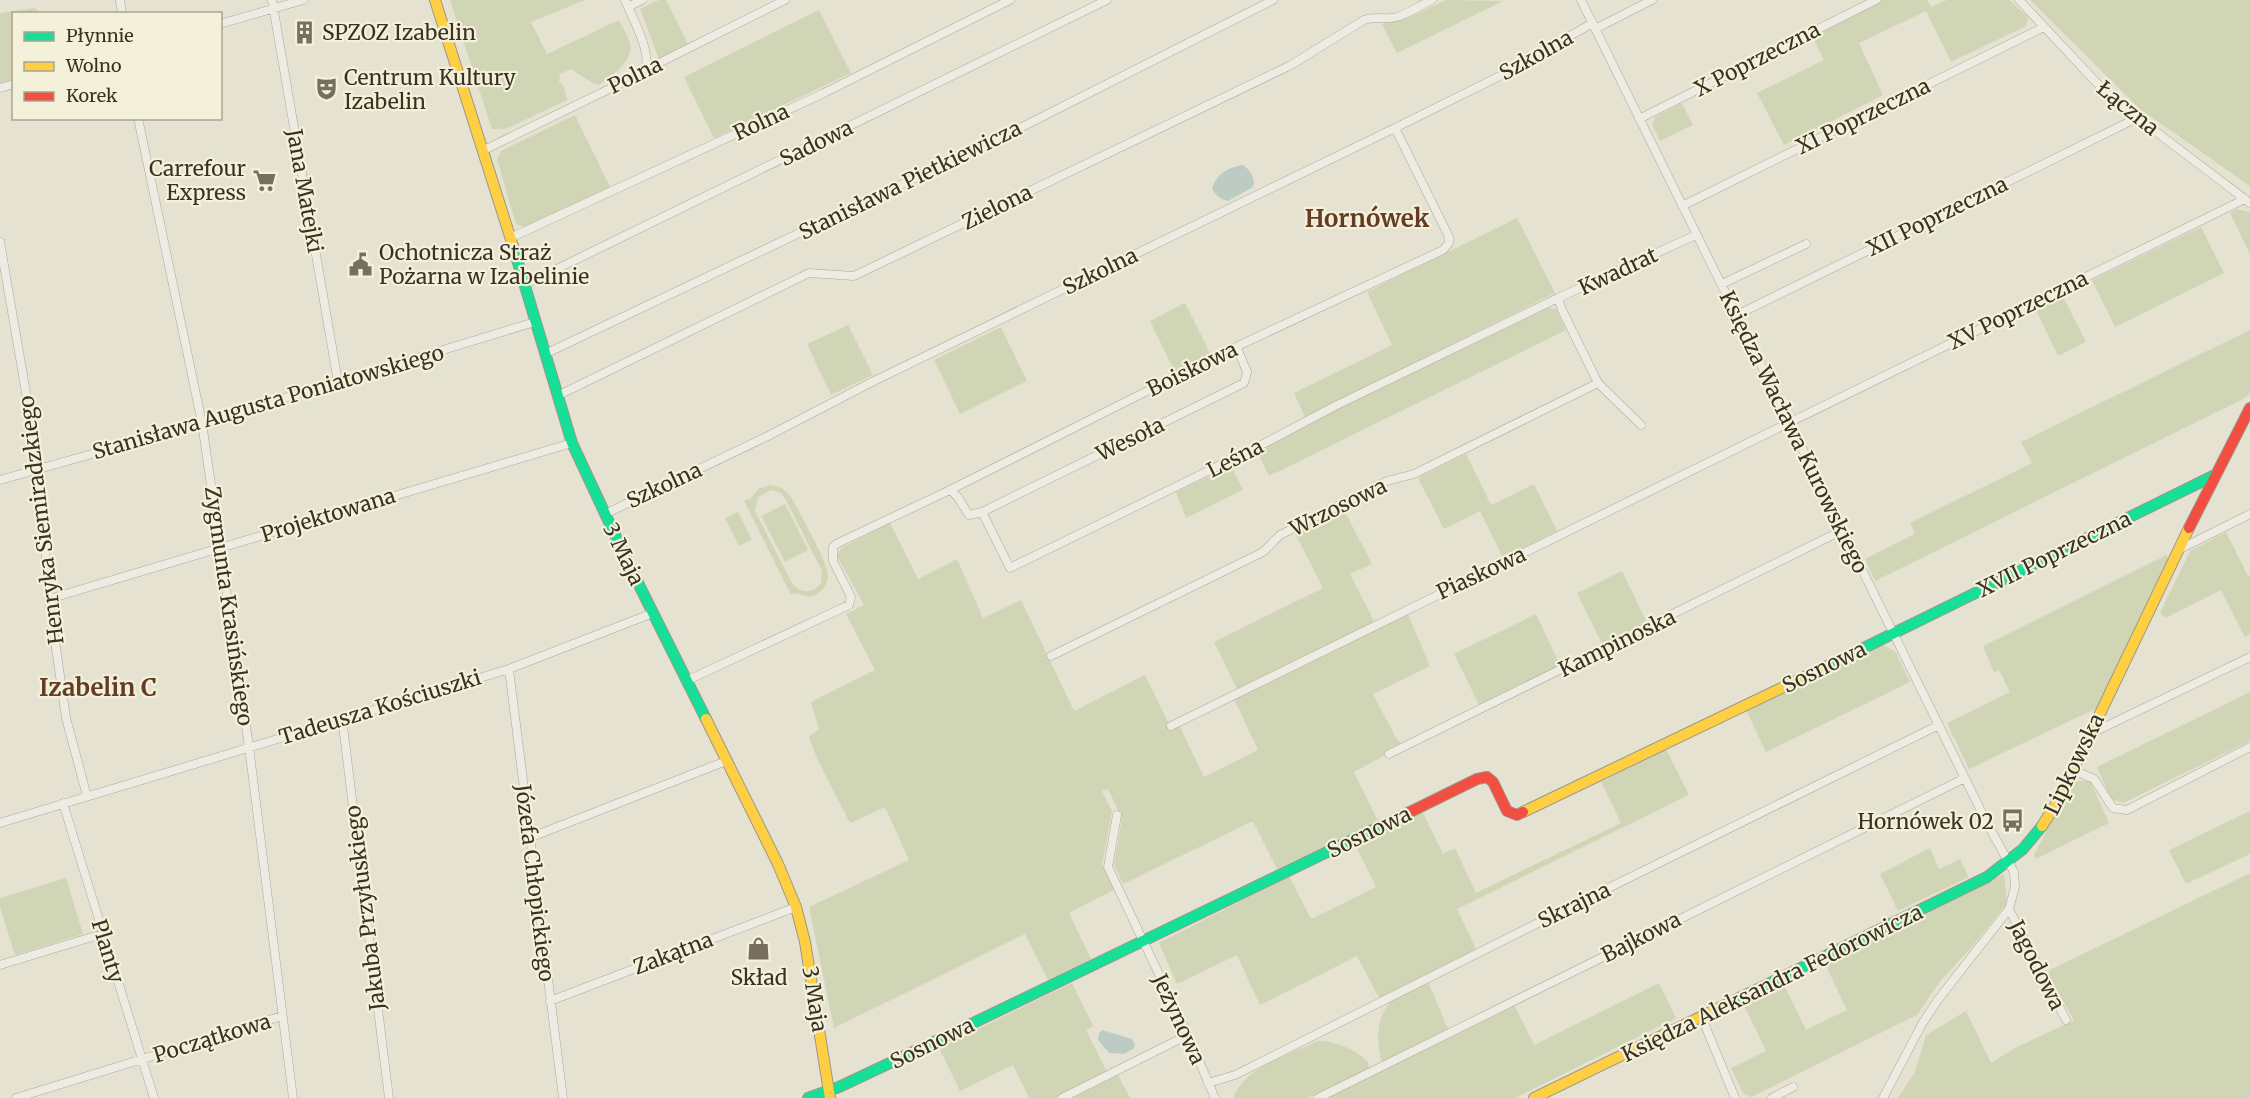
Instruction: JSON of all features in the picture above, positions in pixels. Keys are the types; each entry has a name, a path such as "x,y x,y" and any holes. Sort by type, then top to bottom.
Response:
{"street":[{"path":"222,23 273,4 303,0"},
{"name":"3 Maja","path":"435,0 484,150 572,443 686,681 778,864 796,907 805,942 829,1094"},
{"path":"642,0 627,3 644,47 646,67"},
{"name":"Polna","path":"484,150 634,77 646,67 659,63 785,0"},
{"name":"Rolna","path":"510,238 822,94 1010,0"},
{"name":"Sadowa","path":"524,285 1107,0"},
{"name":"Stanisława Pietkiewicza","path":"545,354 1018,129 1273,0"},
{"name":"Zielona","path":"557,396 809,273 854,276 1291,65 1364,20 1398,17 1432,0"},
{"name":"Księdza Wacława Kurowskiego","path":"1581,0 2008,863"},
{"name":"Szkolna","path":"605,514 1395,128 1532,60 1550,47 1652,0"},
{"name":"X Poprzeczna","path":"1639,119 1875,0"},
{"name":"Łączna","path":"2019,0 2109,96 2248,201"},
{"name":"Jana Matejki","path":"273,4 338,382"},
{"name":"XI Poprzeczna","path":"1682,206 2044,27"},
{"name":"XII Poprzeczna","path":"1737,315 2137,118"},
{"name":"Zygmunta Krasińskiego","path":"138,120 202,423 249,747 293,1098"},
{"name":"Boiskowa","path":"686,681 849,605 851,597 833,561 833,547 836,544 1443,250 1449,243 1449,237 1395,128"},
{"name":"XV Poprzeczna","path":"1791,421 2248,201"},
{"name":"Kwadrat","path":"1641,425 1598,383 1558,298 1696,235"},
{"name":"Henryka Siemiradzkiego","path":"0,242 39,468 49,599 66,718 87,796"},
{"path":"1722,284 1806,244"},
{"name":"Leśna","path":"982,512 1010,568 1265,443 1335,405 1558,298"},
{"name":"Stanisława Augusta Poniatowskiego","path":"0,480 202,423 535,322"},
{"name":"Wesoła","path":"982,512 1244,383 1247,372 1237,348"},
{"name":"Wrzosowa","path":"1051,656 1263,552 1280,534 1387,481 1414,474 1598,383"},
{"name":"Lipkowska","path":"2008,863 2039,833 2073,770 2178,550 2250,408"},
{"name":"Piaskowa","path":"1171,726 1791,421"},
{"name":"Projektowana","path":"49,599 572,443"},
{"name":"XVII Poprzeczna","path":"1894,632 2215,475"},
{"path":"950,490 957,496 969,515 982,512"},
{"path":"2178,550 2250,514"},
{"name":"Kampinoska","path":"1389,754 1843,530"},
{"name":"Tadeusza Kościuszki","path":"0,823 509,669 653,613"},
{"name":"Sosnowa","path":"808,1098 829,1094 1477,779 1487,777 1493,782 1507,812 1517,815 1859,651 1894,632"},
{"path":"2089,734 2250,657"},
{"name":"Józefa Chłopickiego","path":"509,669 563,1098"},
{"name":"Jakuba Przyłuskiego","path":"342,718 389,1098"},
{"name":"Skrajna","path":"1208,1083 1235,1075 1939,725"},
{"path":"2073,770 2094,779 2111,806 2127,810 2250,747"},
{"path":"529,838 726,761"},
{"name":"Bajkowa","path":"1318,1098 1965,778"},
{"name":"Planty","path":"63,803 154,1098"},
{"path":"1118,814 1108,867 1142,940"},
{"path":"1883,1098 1937,1000 1954,975 2009,909 2015,880 2008,863"},
{"name":"Księdza Aleksandra Fedorowicza","path":"1534,1098 1972,885 2008,863"},
{"name":"Zakątna","path":"550,1001 796,907"},
{"name":"Jagodowa","path":"2009,909 2066,1020"},
{"path":"0,965 102,934"},
{"name":"Jeżynowa","path":"1142,940 1188,1035 1215,1098"},
{"name":"Początkowa","path":"16,1098 282,1016"},
{"path":"1702,1018 1735,1098"},
{"path":"1062,1098 1188,1035"},
{"path":"1772,1098 1793,1087"}],"green space":[{"path":"450,0 585,0 531,22 547,54 619,20 630,43 629,56 599,85 571,69 560,74 559,82 564,86 567,100 506,129 492,129"},
{"path":"659,0 666,0 688,44 659,59 640,9"},
{"path":"1446,0 1503,1 1397,53 1382,24 1412,16"},
{"path":"1881,0 1927,0 1931,7 1947,0 2009,0 2028,17 2026,26 1951,62 1926,11 1859,43 1883,95 1784,145 1757,93 1824,60 1812,35"},
{"path":"2030,0 2250,0 2250,186 2140,109"},
{"path":"35,8 39,12 12,12 12,80 0,84 0,13"},
{"path":"819,10 851,73 714,138 684,77"},
{"path":"1682,103 1693,125 1660,141 1652,125 1655,117"},
{"path":"575,115 610,187 524,227 516,224 497,159 501,151"},
{"path":"2236,209 2250,212 2250,254 2230,213"},
{"path":"1517,218 1555,293 1305,417 1294,393 1392,345 1367,292"},
{"path":"2201,227 2224,273 2115,327 2092,280"},
{"path":"2062,295 2086,342 2058,356 2035,308"},
{"path":"1185,303 1211,355 1175,372 1150,321"},
{"path":"1548,308 1556,309 1566,330 1269,476 1257,451 1337,409"},
{"path":"848,325 873,375 831,395 807,344"},
{"path":"1001,327 1027,381 960,414 934,360"},
{"path":"2250,330 2250,391 2247,397 1875,581 1865,559 1915,534 1910,523 2032,463 2021,442"},
{"path":"1466,454 1491,505 1534,484 1557,531 1503,558 1480,511 1444,529 1418,478"},
{"path":"1231,466 1243,490 1186,518 1176,492"},
{"path":"770,485 782,488 791,497 813,538 828,576 825,586 814,595 810,597 794,593 791,595 744,501 749,498 750,500 758,489","holes":["771,490 781,493 822,571 821,583 811,590 800,590 793,585 755,511 758,497"]},
{"path":"785,504 808,550 785,562 761,516"},
{"path":"1343,508 1372,564 1350,574 1377,627 1407,612 1430,666 1373,694 1397,740 1401,743 1389,748 1387,754 1354,772 1378,821 1277,869 1253,821 1123,884 1114,864 1122,818 1108,789 1102,791 1112,811 1102,865 1115,889 1069,913 1091,959 1048,980 1025,934 834,1028 809,907 909,860 885,807 850,823 809,737 819,729 811,702 875,670 846,614 864,605 837,556 841,548 890,523 918,579 957,559 983,618 1021,600 1074,711 1145,675 1171,728 1179,725 1204,777 1258,750 1234,699 1237,689 1214,642 1323,588 1295,533"},
{"path":"738,512 752,540 739,546 725,518"},
{"path":"2226,532 2248,576 2250,575 2250,634 2245,637 2221,590 2165,618 2160,613 2190,551"},
{"path":"2167,555 2169,561 2097,708 1969,769 1947,723 2010,692 1999,670 1994,672 1983,646"},
{"path":"1622,571 1646,621 1602,644 1577,593"},
{"path":"1536,614 1560,665 1479,705 1454,654"},
{"path":"1882,645 1895,651 1910,682 1766,752 1746,710"},
{"path":"2250,692 2250,741 2123,803 2111,799 2097,767"},
{"path":"1666,749 1689,795 1457,909 1477,951 1379,998 1357,956 1260,1005 1237,955 1177,984 1159,943 1289,876 1311,919 1376,887 1355,844 1422,811 1443,854 1455,848 1476,893 1621,823 1601,782"},
{"path":"2090,781 2109,823 2036,859 2034,855 2072,783"},
{"path":"2250,811 2250,854 2186,884 2169,850"},
{"path":"1930,848 1939,869 1960,859 1969,877 1898,911 1880,874"},
{"path":"2250,873 2250,1098 1898,1098 1915,1072 1926,1035 1966,1011 1991,1063 2013,1049 2074,1020 2048,975 2050,970"},
{"path":"2004,874 2007,903 1972,947 1941,980 1917,1015 1751,1097 1743,1093 1731,1068 1766,1051 1743,1003 1783,983 1806,1030 1847,1010 1824,962"},
{"path":"66,878 83,934 15,955 0,907 0,898"},
{"path":"1428,982 1448,1029 1382,1062 1379,1031 1385,1008 1398,997"},
{"path":"1072,983 1093,1026 1086,1030 1107,1072 1056,1098 1029,1098 1013,1065 960,1091 939,1048"},
{"path":"1659,983 1676,1018 1515,1098 1326,1098 1515,1006 1534,1045"},
{"path":"1318,1041 1332,1042 1351,1050 1368,1062 1369,1069 1308,1098 1233,1098 1247,1078 1258,1070"},
{"path":"1118,1075 1130,1098 1072,1098"}],"shaded area":[{"path":"1243,165 1252,174 1253,187 1228,201 1218,197 1212,188 1220,175 1228,169"},
{"path":"1102,1030 1132,1039 1135,1044 1134,1048 1124,1054 1109,1053 1098,1040"}],"traffic: fast":[{"path":"513,246 572,443 630,567 706,719"},
{"path":"1821,669 2215,475"},
{"path":"808,1098 839,1087 911,1053 1410,812"},
{"path":"1723,1006 1987,877 2023,849 2042,826"}],"traffic: slow":[{"path":"435,0 513,246"},
{"path":"2042,826 2059,799 2189,528"},
{"path":"1523,812 1821,669"},
{"path":"706,719 778,864 796,907 805,942 830,1098"},
{"path":"1534,1098 1723,1006"}],"traffic: jam":[{"path":"2189,528 2250,408"},
{"path":"1410,812 1477,779 1487,777 1493,782 1507,811 1517,815 1523,812"}],"place":[{"name":"SPZOZ Izabelin","path":"304,32"},
{"name":"Centrum Kultury Izabelin","path":"326,89"},
{"name":"Carrefour Express","path":"264,180"},
{"name":"Ochotnicza Straż Pożarna w Izabelinie","path":"361,264"},
{"name":"Hornówek 02","path":"2012,821"},
{"name":"Skład","path":"759,949"}],"district":[{"name":"Hornówek","path":"1367,218"},
{"name":"Izabelin C","path":"98,687"}]}
